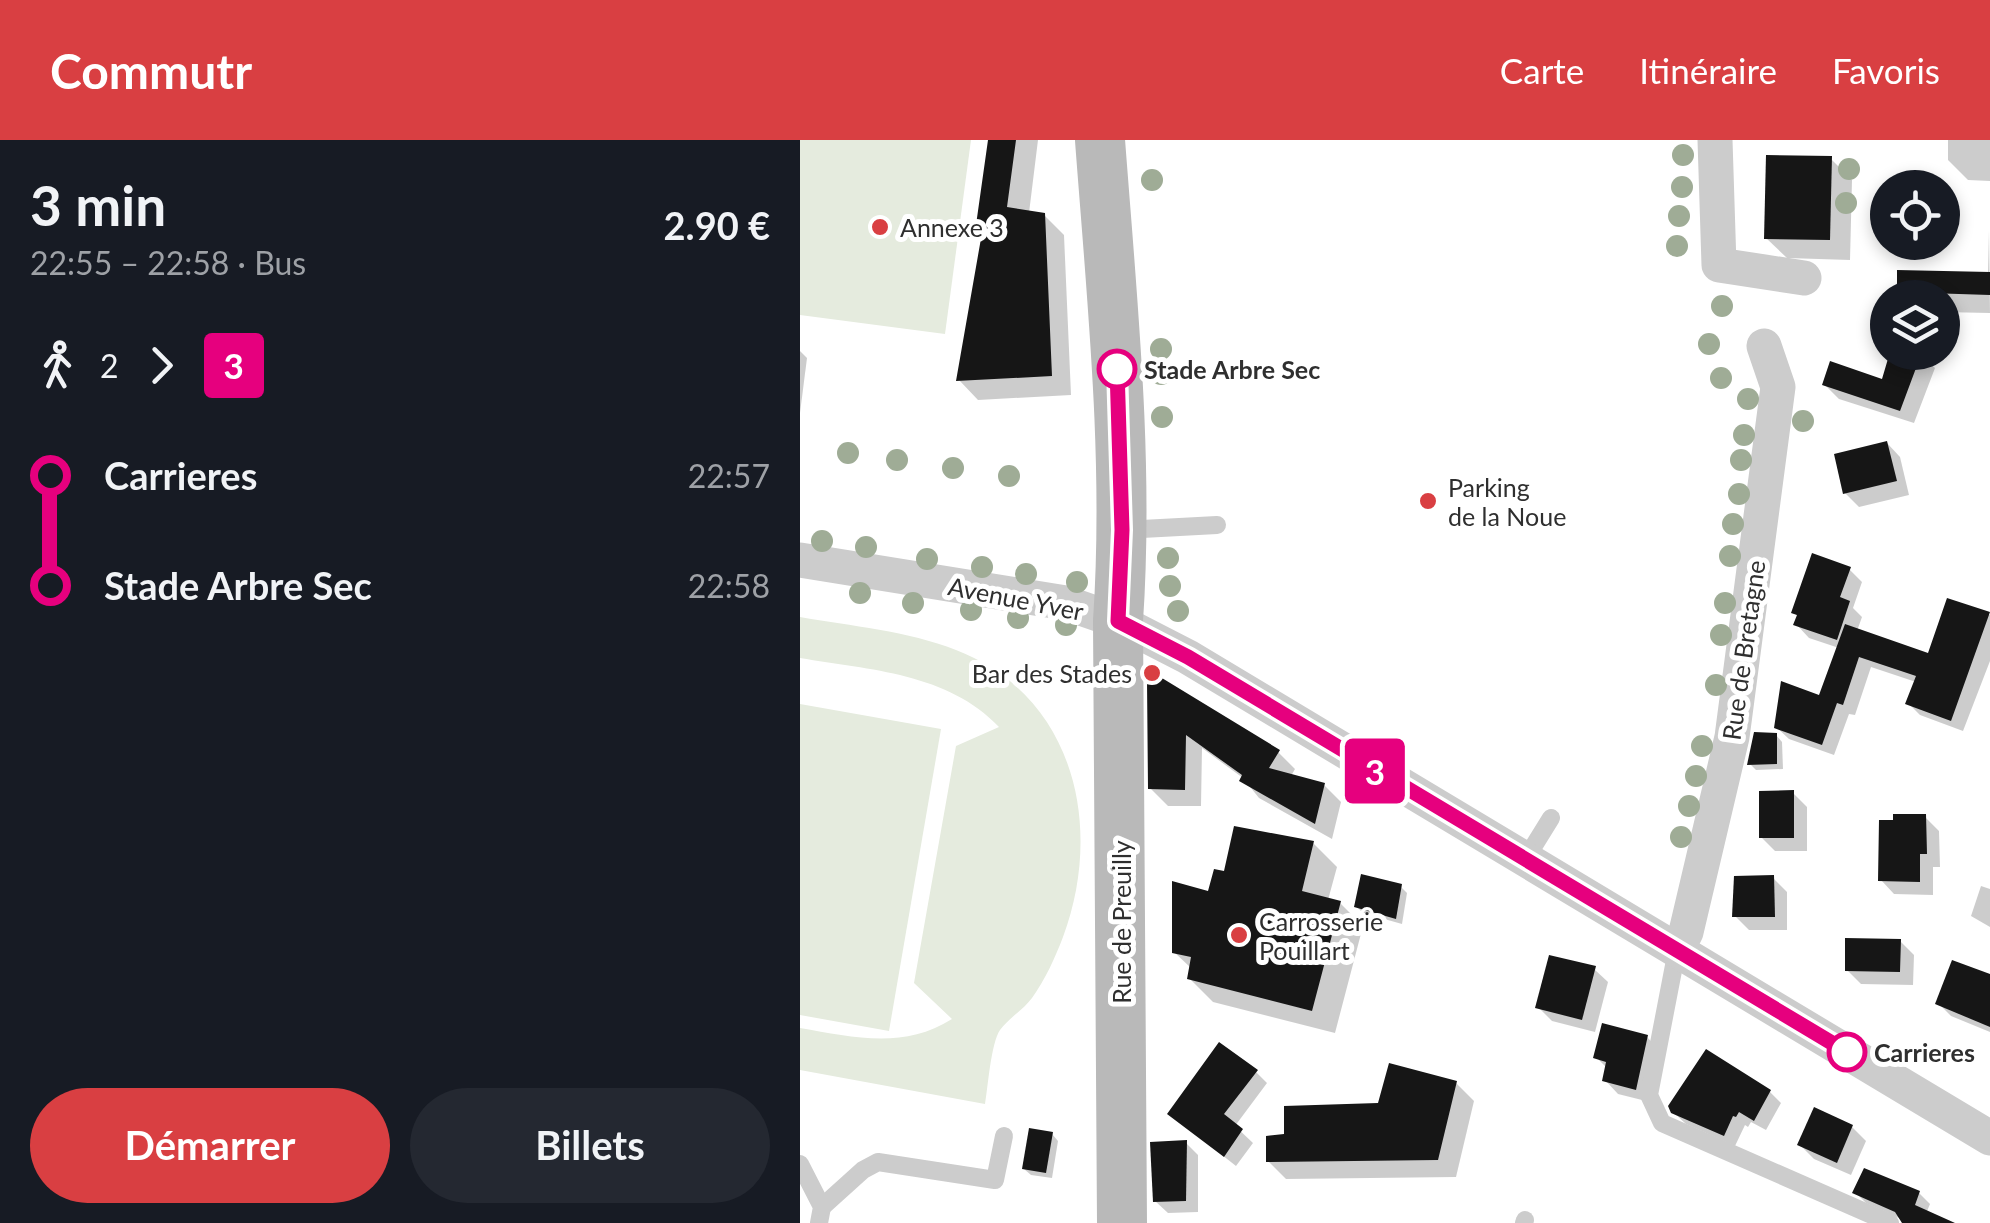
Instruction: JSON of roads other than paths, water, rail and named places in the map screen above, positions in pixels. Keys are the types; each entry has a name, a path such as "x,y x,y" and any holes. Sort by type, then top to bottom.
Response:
{"street":[{"name":"Rue de Preuilly","path":"1100,140 1119,390 1122,530 1118,621 1122,1223"},
{"path":"1715,140 1719,265 1804,278"},
{"name":"Rue de Bretagne","path":"1677,950 1686,932 1732,737 1778,387 1764,346"},
{"name":"Avenue Yver","path":"800,560 1066,603 1118,621 1188,657 1990,1138"}],"lane":[{"path":"1122,530 1217,525"},
{"path":"1525,860 1551,818"},
{"path":"1677,950 1649,1095 1662,1123 1890,1223"},
{"path":"800,1164 820,1215 862,1170 878,1162 995,1180 1004,1136"}],"place":[{"name":"Annexe 3","path":"880,227"},
{"name":"Stade Arbre Sec","path":"1117,369"},
{"name":"Parking de la Noue","path":"1428,501"},
{"name":"Bar des Stades","path":"1152,673"},
{"name":"Carrosserie Pouillart","path":"1239,935"},
{"name":"Carrieres","path":"1847,1052"}]}
